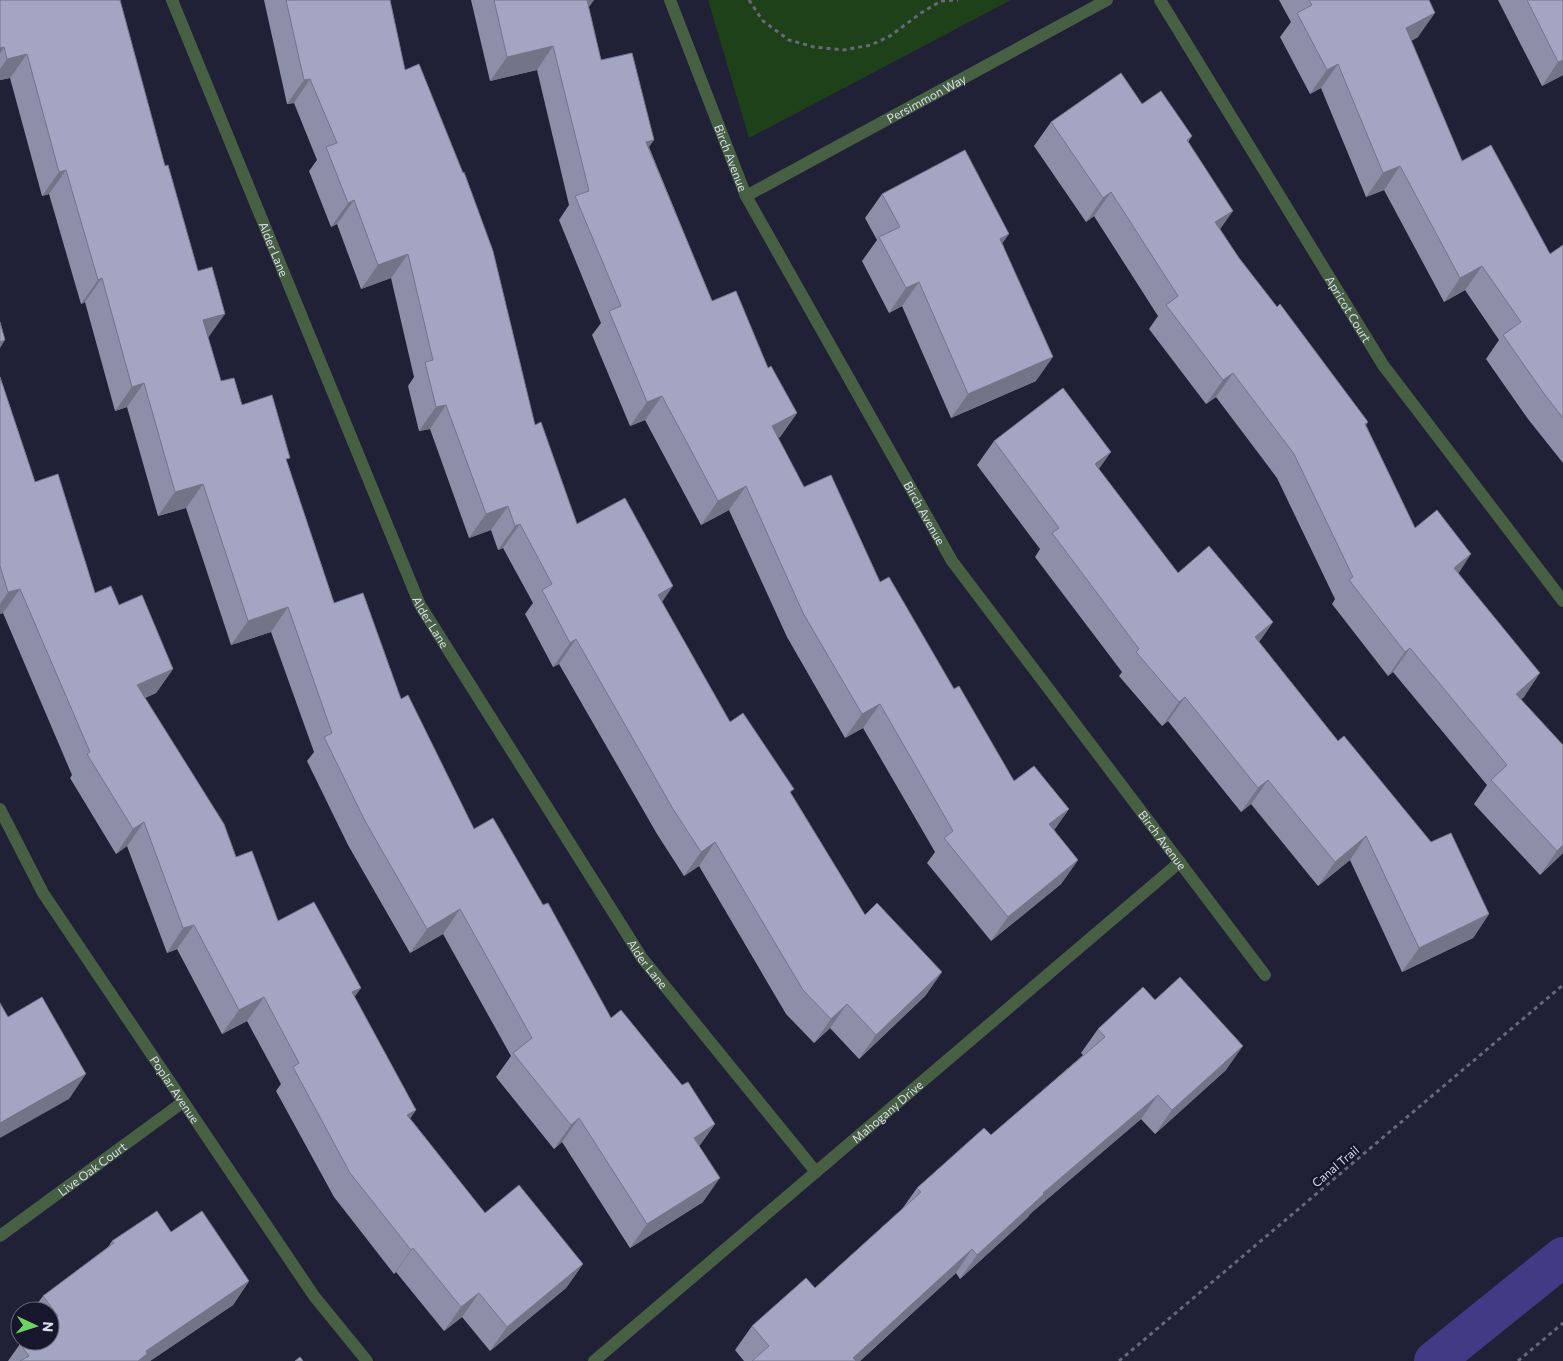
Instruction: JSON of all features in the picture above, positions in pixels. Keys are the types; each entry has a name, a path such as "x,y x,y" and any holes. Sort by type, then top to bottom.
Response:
{"street":[{"name":"Alder Lane","path":"172,0 420,605 642,958 816,1172"},
{"name":"Birch Avenue","path":"670,0 746,196 952,561 1265,976"},
{"name":"Persimmon Way","path":"746,196 1107,0"},
{"name":"Apricot Court","path":"1160,0 1384,365 1563,601"},
{"name":"Poplar Avenue","path":"0,809 43,893 314,1296 367,1361"},
{"name":"Mahogany Drive","path":"594,1361 1180,862"},
{"name":"Live Oak Court","path":"0,1236 184,1102"}],"path":[{"path":"749,0 763,22 788,40 814,47 844,50 871,45 890,36 941,1 958,0"},
{"name":"Canal Trail","path":"1119,1361 1563,985"},
{"path":"1518,1361 1563,1323"}],"green space":[{"path":"708,0 1011,0 749,138"}],"building":[{"path":"0,0 120,0 165,166 168,165 198,271 212,267 225,314 203,320 221,381 234,378 242,405 272,395 290,458 286,459 334,603 363,593 401,699 408,695 474,829 493,818 543,905 548,903 611,1018 621,1010 682,1085 688,1082 715,1124 694,1138 720,1178 647,1224 579,1118 571,1125 513,1053 532,1038 460,909 427,929 365,821 324,737 332,733 288,607 248,621 203,484 175,492 144,383 132,387 102,278 98,280 66,170 59,172 27,54 7,59 4,47 0,48"},
{"path":"286,0 390,0 405,70 419,64 464,172 493,251 535,425 541,422 577,524 625,498 673,586 658,595 730,722 743,713 794,789 790,792 865,915 877,903 942,972 876,1035 847,1004 831,1019 803,990 715,842 701,852 673,809 576,639 570,643 542,590 552,584 520,524 515,526 508,506 486,514 446,405 436,407 425,362 433,360 408,254 378,265 354,200 348,203 326,147 337,143 310,79 304,80"},
{"path":"494,0 587,0 601,60 632,53 654,140 646,142 712,301 736,291 768,368 771,366 797,413 772,426 804,487 831,475 880,582 889,577 954,689 959,686 1014,781 1034,766 1069,809 1049,824 1078,860 1008,917 944,838 953,831 880,704 862,714 803,613 746,486 718,501 662,396 647,402 609,311 621,306 575,196 589,191 553,46 507,57"},
{"path":"1309,0 1429,0 1435,13 1406,28 1462,161 1491,145 1550,254 1563,245 1563,418 1503,335 1521,322 1482,266 1460,278 1400,166 1383,173 1338,64 1327,70 1297,13 1312,5"},
{"path":"1527,0 1563,0 1563,60 1558,62"},
{"path":"1121,73 1142,104 1161,91 1192,136 1187,140 1233,211 1215,222 1239,258 1277,307 1280,304 1368,422 1365,424 1415,528 1437,510 1471,554 1454,568 1540,673 1516,694 1563,745 1563,845 1557,851 1491,780 1507,765 1410,648 1405,652 1349,580 1353,577 1294,454 1233,373 1223,380 1166,305 1178,296 1111,192 1103,198 1051,122"},
{"path":"965,150 1009,234 1000,239 1053,357 968,394 919,282 906,288 879,237 900,227 882,194"},
{"path":"0,322 5,340 0,342"},
{"path":"0,377 35,482 58,474 95,593 111,586 119,605 142,595 173,669 137,685 224,824 236,857 252,851 278,921 314,902 361,988 352,992 416,1110 407,1115 485,1213 519,1185 583,1264 507,1327 479,1293 461,1307 413,1248 411,1250 350,1173 293,1067 299,1063 264,997 239,1010 194,925 183,928 144,822 133,829 87,754 90,752 20,589 8,592 0,566"},
{"path":"1063,388 1111,452 1095,464 1178,573 1209,546 1273,622 1255,637 1338,741 1344,736 1431,842 1451,833 1489,914 1419,948 1366,836 1335,862 1268,780 1258,788 1185,697 1179,702 1136,652 1139,649 1052,533 1059,528 994,441"},
{"path":"1180,977 1243,1046 1172,1110 1158,1095 1043,1193 977,1255 972,1249 853,1358 856,1361 752,1361 769,1346 752,1326 806,1278 815,1288 921,1192 917,1188 984,1128 991,1135 1105,1037 1098,1029 1143,987 1155,1000"},
{"path":"42,997 86,1074 0,1123 0,1003 8,1017"},
{"path":"157,1211 171,1232 202,1211 249,1281 146,1351 147,1354 138,1361 20,1361 29,1356 25,1351 60,1351 60,1301 47,1301 43,1296 114,1243 112,1241"},
{"path":"300,1357 303,1361 295,1361"}],"waterway":[{"path":"1434,1361 1563,1257"}]}
